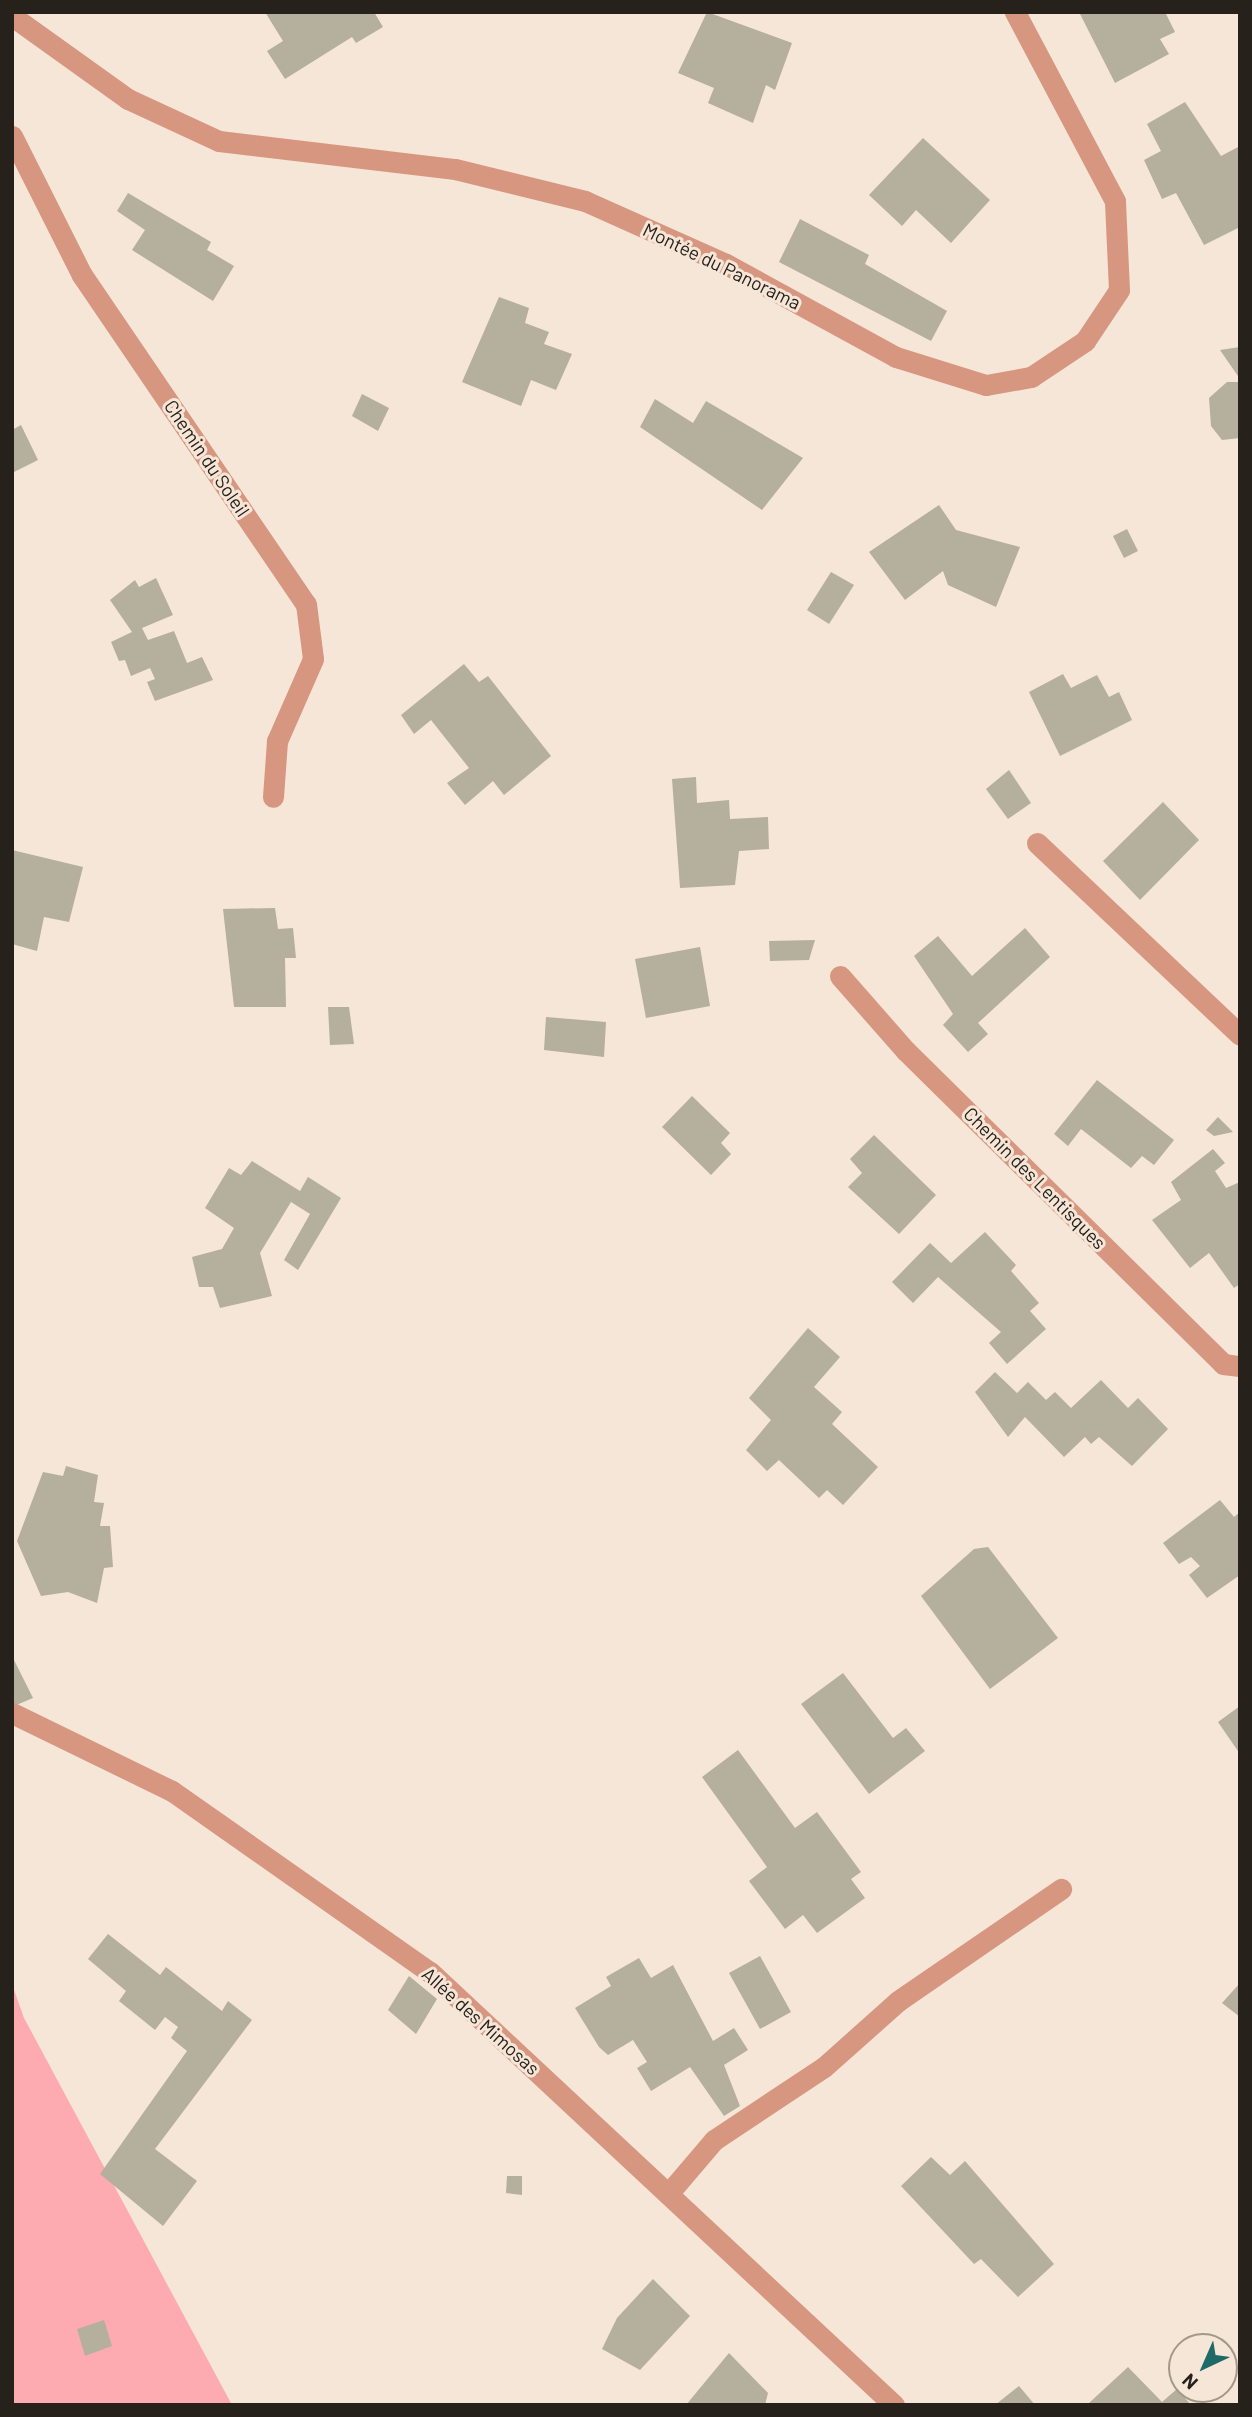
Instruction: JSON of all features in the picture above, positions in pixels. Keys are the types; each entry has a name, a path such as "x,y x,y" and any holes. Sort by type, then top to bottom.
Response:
{"street":[{"name":"Montée du Panorama","path":"12,16 128,99 219,141 455,169 585,201 726,264 897,357 986,385 1031,377 1085,341 1119,290 1115,201 1015,12"},
{"name":"Chemin du Soleil","path":"12,136 82,275 306,604 313,659 277,740 273,797"},
{"path":"1037,843 1240,1035"},
{"name":"Chemin des Lentisques","path":"840,976 906,1051 1223,1364 1240,1366"},
{"name":"Allée des Mimosas","path":"12,1713 172,1791 430,1972 894,2405"},
{"path":"668,2194 714,2140 824,2067 898,2001 1061,1889"}],"shaded area":[{"path":"12,1984 24,2018 232,2405 12,2405"}],"building":[{"path":"265,12 374,12 383,27 356,43 352,37 285,79 267,51 283,41"},
{"path":"707,12 792,43 775,90 766,85 753,123 708,103 714,88 678,73"},
{"path":"1079,12 1165,12 1175,32 1160,39 1169,54 1115,83"},
{"path":"1185,102 1221,156 1240,146 1240,227 1204,245 1176,193 1162,199 1144,160 1161,151 1147,124"},
{"path":"923,138 990,200 951,243 916,210 902,226 869,195"},
{"path":"128,193 211,242 207,250 234,266 213,301 132,250 145,230 117,211"},
{"path":"800,219 869,255 865,264 947,311 931,341 779,262"},
{"path":"499,297 529,308 525,323 549,332 544,344 572,354 556,390 531,380 521,406 462,382"},
{"path":"1240,347 1240,379 1220,350"},
{"path":"1227,382 1240,382 1240,438 1222,440 1211,426 1209,398"},
{"path":"362,394 389,408 378,431 352,416"},
{"path":"655,399 693,423 706,401 803,458 762,510 640,427"},
{"path":"21,425 38,460 12,473 12,430"},
{"path":"939,505 956,530 1020,547 996,607 948,585 943,571 905,600 869,552"},
{"path":"1127,529 1138,551 1124,558 1113,536"},
{"path":"831,572 854,585 829,624 807,610"},
{"path":"156,578 173,615 142,628 148,640 174,631 187,663 202,657 213,680 155,701 147,682 155,679 150,668 131,676 125,660 119,661 111,642 132,632 110,600 135,580 139,587"},
{"path":"464,664 479,682 488,676 551,756 504,795 493,781 465,805 447,783 469,768 431,720 414,734 401,715"},
{"path":"1063,674 1071,688 1097,675 1109,697 1119,692 1132,720 1060,756 1029,692"},
{"path":"1009,770 1031,803 1008,819 986,789"},
{"path":"696,777 697,803 729,800 730,819 768,817 769,849 739,851 735,885 680,888 672,779"},
{"path":"1163,802 1199,840 1140,900 1103,861"},
{"path":"12,850 83,867 69,922 44,917 37,951 12,944"},
{"path":"275,908 278,929 293,928 296,958 285,958 286,1007 234,1007 223,909"},
{"path":"1025,928 1050,957 978,1023 988,1034 968,1052 943,1025 953,1014 914,956 938,936 972,976"},
{"path":"815,940 809,960 770,961 769,941"},
{"path":"700,947 710,1006 646,1018 635,959"},
{"path":"328,1007 349,1007 354,1044 330,1045"},
{"path":"546,1017 606,1022 604,1057 544,1050"},
{"path":"1097,1080 1174,1140 1154,1165 1142,1156 1131,1168 1081,1129 1068,1146 1054,1134"},
{"path":"692,1096 730,1133 721,1143 731,1154 711,1175 662,1127"},
{"path":"1218,1117 1233,1132 1214,1136 1206,1130"},
{"path":"874,1135 936,1195 899,1234 848,1187 862,1173 850,1159"},
{"path":"1213,1149 1225,1163 1215,1171 1226,1188 1240,1182 1240,1284 1234,1288 1209,1253 1190,1268 1152,1220 1181,1200 1171,1182"},
{"path":"252,1161 300,1191 308,1177 341,1198 298,1270 284,1260 310,1214 291,1202 260,1253 272,1296 220,1308 213,1287 199,1287 192,1257 222,1249 234,1228 205,1208 229,1168 241,1175"},
{"path":"985,1232 1016,1265 1011,1271 1039,1303 1030,1311 1046,1329 1007,1364 989,1343 1001,1332 938,1277 913,1303 892,1282 930,1243 951,1263"},
{"path":"808,1328 840,1357 814,1387 842,1412 832,1424 878,1467 843,1505 827,1490 819,1498 779,1460 767,1471 746,1450 771,1420 749,1398"},
{"path":"995,1372 1017,1393 1028,1382 1046,1400 1055,1392 1071,1408 1101,1380 1128,1408 1138,1398 1168,1429 1132,1466 1099,1437 1091,1444 1085,1437 1064,1457 1025,1417 1008,1437 975,1392"},
{"path":"66,1466 98,1475 94,1502 104,1503 100,1526 110,1526 113,1567 104,1568 97,1603 68,1592 41,1596 17,1541 43,1472 63,1476"},
{"path":"1220,1500 1234,1517 1240,1512 1240,1575 1207,1598 1189,1575 1200,1566 1191,1557 1179,1564 1163,1543"},
{"path":"988,1547 1058,1638 990,1689 921,1596 974,1549"},
{"path":"12,1656 33,1698 14,1706 12,1704"},
{"path":"843,1673 893,1738 906,1728 925,1751 869,1794 801,1704"},
{"path":"1240,1706 1240,1754 1218,1722"},
{"path":"738,1750 795,1828 817,1812 861,1872 851,1879 865,1898 817,1933 803,1915 785,1929 749,1881 767,1867 702,1777"},
{"path":"108,1934 160,1975 166,1967 222,2011 228,2001 252,2020 155,2149 197,2181 163,2226 100,2174 187,2051 171,2038 178,2027 165,2017 155,2030 119,2001 126,1991 88,1959"},
{"path":"760,1956 791,2012 760,2029 729,1973"},
{"path":"639,1958 651,1978 673,1965 713,2041 734,2028 748,2050 724,2065 740,2106 724,2116 690,2067 651,2091 637,2068 647,2062 633,2040 608,2055 599,2047 575,2008 611,1986 606,1977"},
{"path":"409,1976 437,1999 416,2034 388,2010"},
{"path":"1240,1983 1240,2017 1222,2003"},
{"path":"931,2157 950,2175 965,2161 1054,2264 1018,2297 981,2259 974,2264 901,2186"},
{"path":"507,2176 522,2176 522,2195 506,2193"},
{"path":"653,2279 690,2316 640,2370 602,2349 617,2318"},
{"path":"104,2320 112,2346 85,2356 77,2329"},
{"path":"729,2353 768,2393 765,2405 686,2405"},
{"path":"1128,2367 1162,2402 1168,2397 1168,2403 1191,2405 1089,2403"},
{"path":"1019,2386 1035,2405 995,2405"}]}
